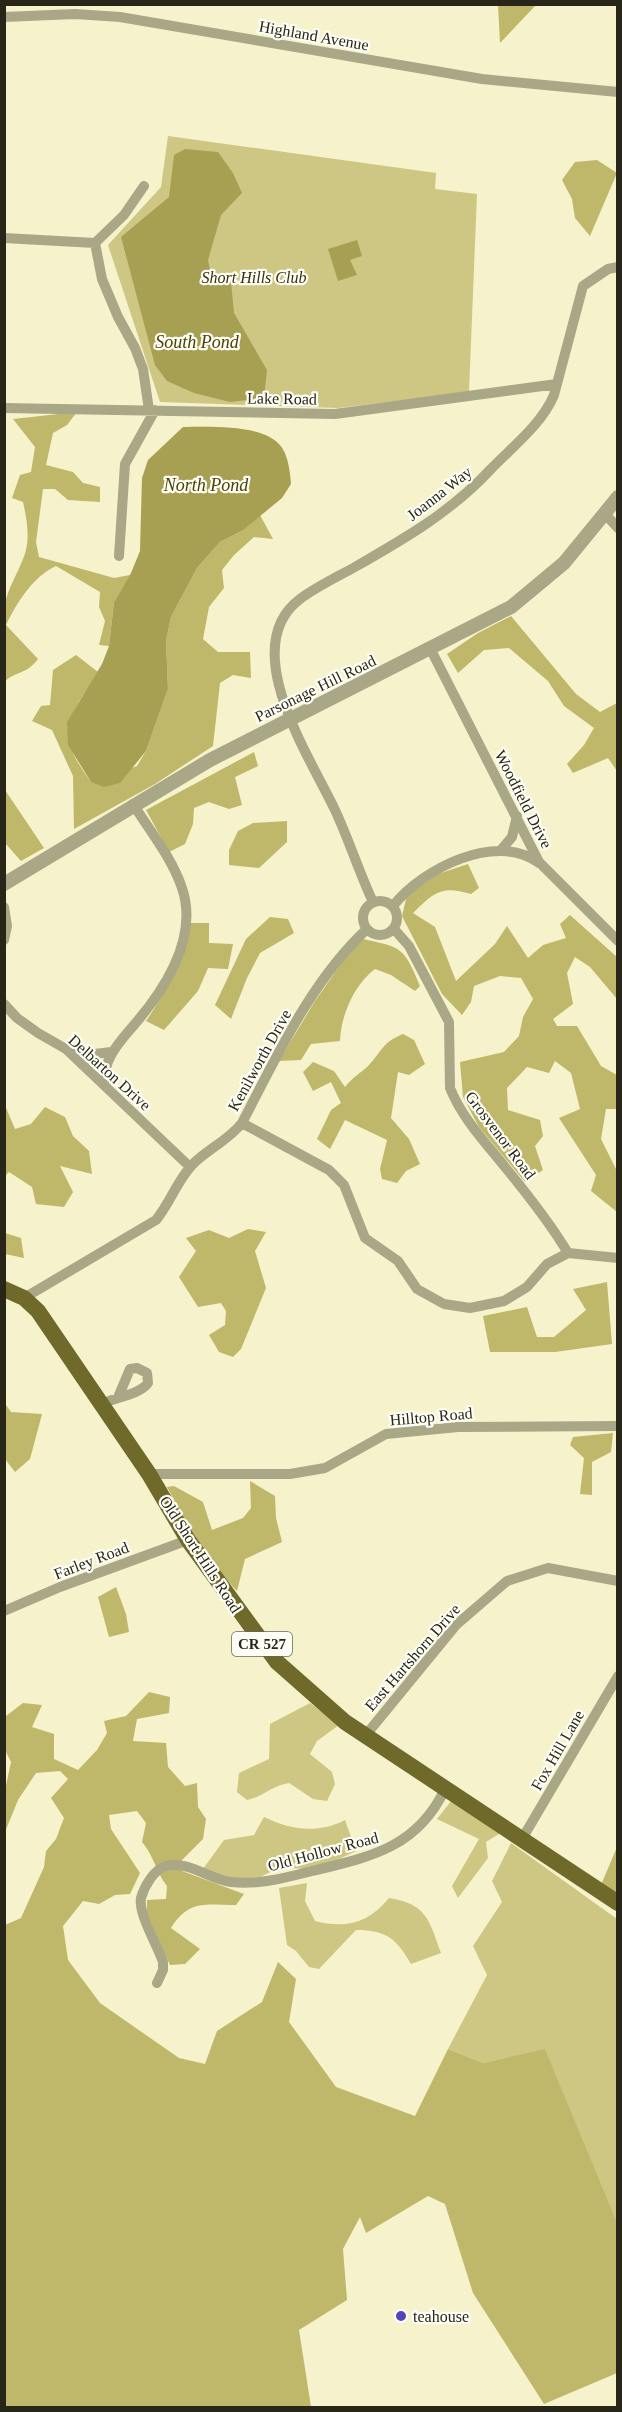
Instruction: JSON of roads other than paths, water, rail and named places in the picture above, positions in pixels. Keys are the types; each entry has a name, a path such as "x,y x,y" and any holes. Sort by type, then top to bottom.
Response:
{"main road":[{"name":"Old Short Hills Road","path":"4,1289 24,1298 38,1311 149,1474 188,1540 277,1662 324,1706 365,1736 618,1903"}],"street":[{"path":"75,14 84,4"},
{"name":"Highland Avenue","path":"4,17 75,14 120,17 482,79 618,92"},
{"path":"4,238 94,243 124,215 144,186"},
{"path":"94,243 102,279 143,369 152,410 125,464 119,556"},
{"name":"Joanna Way","path":"289,718 276,670 278,629 284,615 302,597 408,536 468,494 549,407 583,286 608,269 618,267"},
{"name":"Lake Road","path":"4,408 335,414 557,384"},
{"name":"Parsonage Hill Road","path":"4,884 133,804 289,718 431,650 512,608 539,586 583,542 618,497"},
{"path":"605,514 618,528"},
{"name":"Woodfield Drive","path":"431,650 542,865 618,941"},
{"path":"289,718 349,840 373,902"},
{"path":"104,1085 105,1067 111,1052 162,991 185,928 183,890 176,873 133,804"},
{"path":"501,850 512,837 517,816"},
{"path":"393,906 412,886 447,866 501,850 519,852 542,865"},
{"path":"384,900 393,906 398,919 394,929 381,935 368,929 363,914 373,902 384,900"},
{"path":"4,907 7,926 4,940"},
{"name":"Kenilworth Drive","path":"24,1298 156,1220 168,1205 190,1167 227,1139 242,1123 303,1011 345,952 368,929"},
{"name":"Grosvenor Road","path":"394,929 409,946 449,1022 450,1088 453,1096 473,1128 546,1217 568,1253"},
{"name":"Delbarton Drive","path":"4,1004 38,1033 66,1049 190,1167"},
{"path":"66,1049 87,1054 111,1052"},
{"path":"242,1123 329,1170 344,1185 365,1238 390,1253 417,1289 435,1300 470,1308 496,1304 520,1292 547,1264 568,1253 618,1258"},
{"path":"101,1404 119,1395"},
{"name":"Hilltop Road","path":"149,1474 290,1474 325,1468 386,1434 458,1427 618,1426"},
{"name":"Farley Road","path":"4,1611 60,1587 188,1540"},
{"name":"East Hartshorn Drive","path":"365,1736 456,1625 507,1581 548,1568 618,1581"},
{"name":"Fox Hill Lane","path":"522,1839 618,1677"},
{"name":"Old Hollow Road","path":"157,1983 163,1970 163,1962 141,1906 141,1898 152,1877 160,1869 176,1865 227,1881 269,1883 362,1859 384,1852 411,1834 434,1810 445,1789"}],"water":[{"name":"South Pond","path":"185,149 218,152 233,173 242,193 221,215 208,260 212,280 231,282 234,313 267,370 264,398 230,402 194,393 167,381 155,365 121,237 169,197 174,155"},
{"path":"357,240 362,256 350,260 357,275 338,281 328,249"},
{"name":"North Pond","path":"183,427 234,428 260,433 270,438 285,452 291,484 282,498 242,531 220,542 197,568 171,617 166,641 168,689 146,751 120,783 104,787 91,782 68,745 67,722 102,664 109,646 114,602 131,573 140,551 142,478 148,460"}],"place":[{"name":"teahouse","path":"401,2316"}],"park label":[{"name":"Short Hills Club","path":"254,277"}]}
